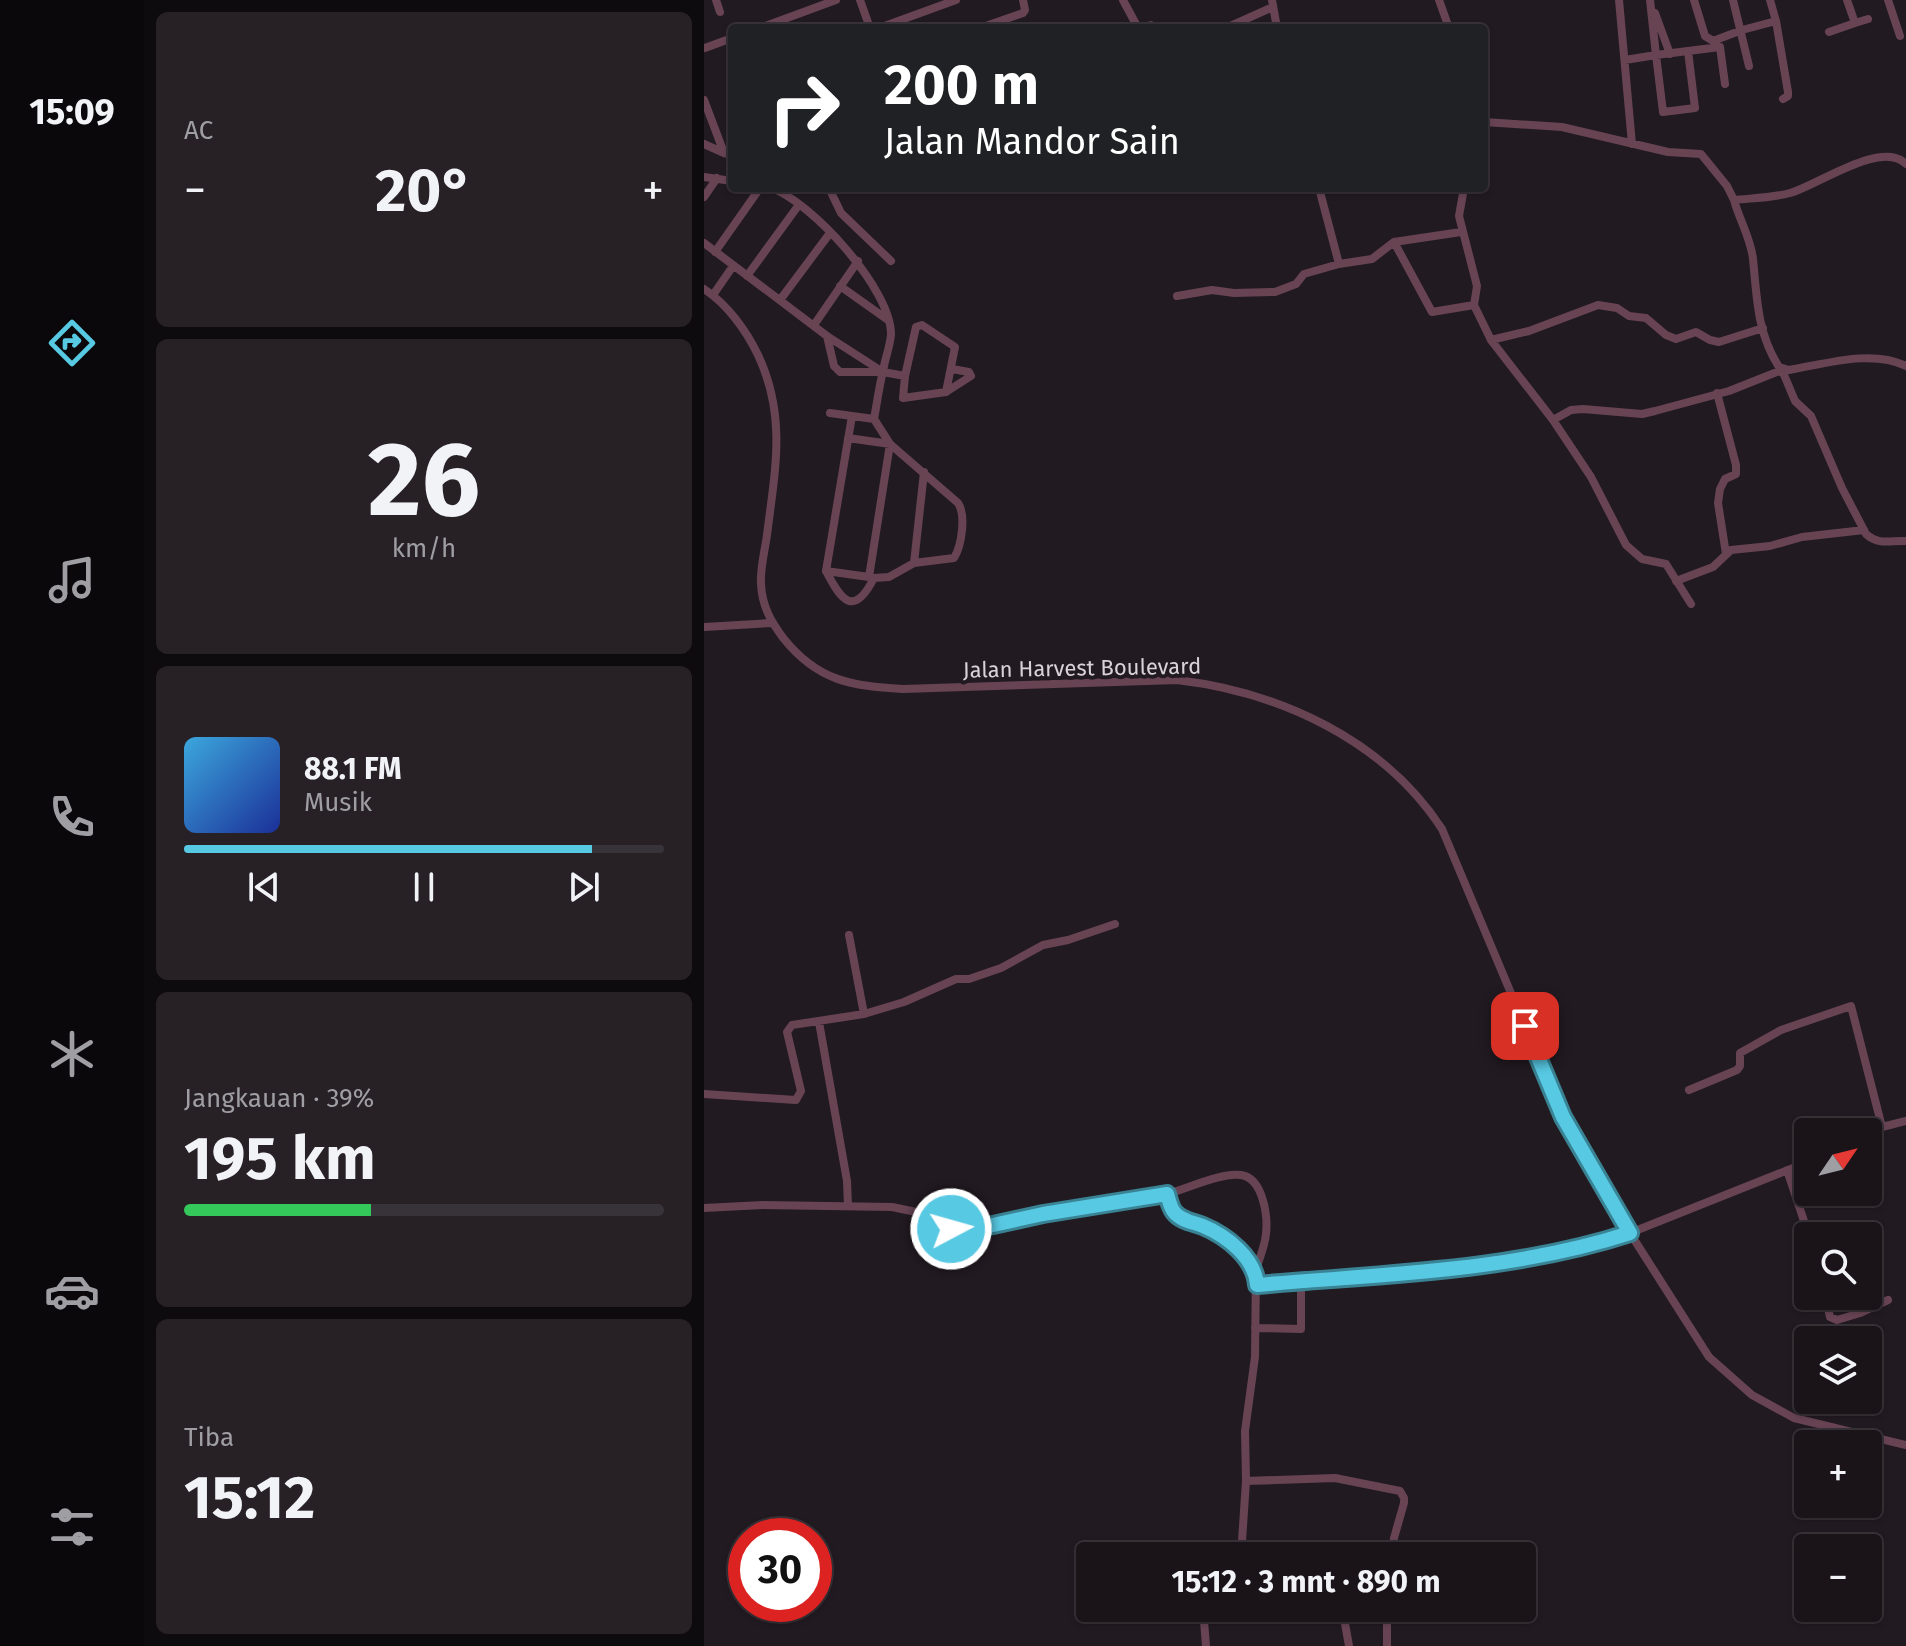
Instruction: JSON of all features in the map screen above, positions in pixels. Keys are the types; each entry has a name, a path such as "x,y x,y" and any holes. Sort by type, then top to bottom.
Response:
{"street":[{"path":"716,0 720,12"},
{"path":"771,24 836,0"},
{"path":"860,0 869,24"},
{"path":"893,24 956,0"},
{"path":"991,24 1023,13 1023,0"},
{"path":"1123,0 1137,24"},
{"path":"1439,0 1448,24"},
{"path":"1619,0 1632,144"},
{"path":"1650,0 1670,54"},
{"path":"1650,0 1663,112 1695,108 1688,51"},
{"path":"1694,0 1707,40 1713,41 1776,21"},
{"path":"1733,0 1749,66"},
{"path":"1770,0 1788,92 1783,99"},
{"path":"1847,0 1855,23"},
{"path":"1888,0 1900,36"},
{"path":"1233,24 1272,3 1276,24"},
{"path":"1829,32 1868,19"},
{"path":"704,58 704,48 728,39"},
{"path":"1625,60 1720,47 1725,84"},
{"path":"704,100 728,154"},
{"path":"1488,122 1562,127 1668,152 1701,154 1727,186 1734,200 1753,258 1755,293 1768,345 1795,401 1811,416 1864,530 1872,539 1882,543 1906,541"},
{"path":"716,131 704,142 728,154"},
{"path":"1734,200 1792,192 1819,182 1842,168 1876,158 1894,157 1906,164"},
{"path":"704,177 728,180"},
{"path":"706,192 717,178"},
{"path":"715,252 757,192"},
{"path":"780,192 830,233 858,261 872,281 888,320 894,374 903,398 946,392 971,376 969,372 952,369"},
{"path":"831,192 841,213 891,261"},
{"path":"1320,192 1339,264"},
{"path":"1463,192 1459,216 1477,286 1474,305 1491,340 1553,420 1591,477 1626,545 1642,559 1666,564 1691,604"},
{"path":"747,276 798,206"},
{"path":"1177,296 1212,290 1275,292 1296,284 1304,274 1372,259 1394,242 1461,232"},
{"path":"780,300 830,233"},
{"path":"1394,242 1431,311 1474,305"},
{"path":"704,243 827,336 894,374"},
{"path":"814,325 858,261"},
{"path":"713,295 733,266"},
{"path":"840,286 888,320"},
{"name":"Jalan Harvest Boulevard","path":"704,289 713,295 750,338 768,377 776,412 778,455 761,582 771,623 806,663 837,680 869,687 903,689 1177,680 1211,684 1298,712 1376,757 1416,794 1442,829 1563,1117 1630,1233 1709,1357 1738,1385 1794,1418 1906,1445"},
{"path":"1491,340 1529,331 1598,305 1617,308 1629,316 1646,318 1666,335 1676,339 1696,332 1719,342 1763,328"},
{"path":"874,419 914,329 919,325 954,345 956,350 946,392"},
{"path":"827,336 837,370 894,374"},
{"path":"1553,420 1571,410 1583,409 1642,414 1717,393 1782,370 1873,358 1896,361 1906,366"},
{"path":"1717,393 1736,465 1736,474 1725,479 1718,498 1726,554"},
{"path":"826,571 889,577 914,563 954,558 958,550 963,511 958,503 890,444 874,419 830,413"},
{"path":"852,416 826,571 849,603 856,602 867,591 872,577 890,444"},
{"path":"848,438 890,444"},
{"path":"914,563 924,472"},
{"path":"1676,581 1713,567 1736,549 1864,530"},
{"path":"704,627 771,623"},
{"path":"704,1094 796,1100 801,1091 787,1032 792,1025 864,1014 904,1002 956,979 969,979 1001,968 1043,945 1115,924"},
{"path":"849,935 864,1014"},
{"path":"1689,1090 1737,1070 1740,1053 1767,1037 1851,1006 1880,1118"},
{"path":"819,1022 847,1181 848,1206"},
{"path":"1882,1127 1906,1121"},
{"path":"1257,1285 1363,1278 1573,1251 1630,1233 1794,1167"},
{"path":"1787,1170 1804,1222"},
{"path":"704,1208 892,1207 916,1212 951,1229 960,1230 1167,1194 1236,1175 1250,1178 1263,1201 1266,1233 1256,1270 1255,1357 1245,1431 1242,1542"},
{"path":"1167,1194 1175,1213 1182,1219 1215,1232 1241,1252 1256,1270"},
{"path":"1255,1328 1301,1329 1301,1281"},
{"path":"1882,1303 1888,1300"},
{"path":"1827,1310 1833,1320 1866,1310"},
{"path":"1246,1481 1335,1478 1400,1491 1404,1503 1394,1542"},
{"path":"1204,1622 1206,1646"},
{"path":"1343,1622 1349,1646"},
{"path":"1387,1622 1387,1646"}],"route":[{"path":"951,1229 984,1227 1167,1194 1170,1206 1182,1219 1215,1232 1241,1252 1256,1270 1257,1285 1363,1278 1491,1263 1573,1251 1630,1233 1563,1117 1525,1026"}]}
